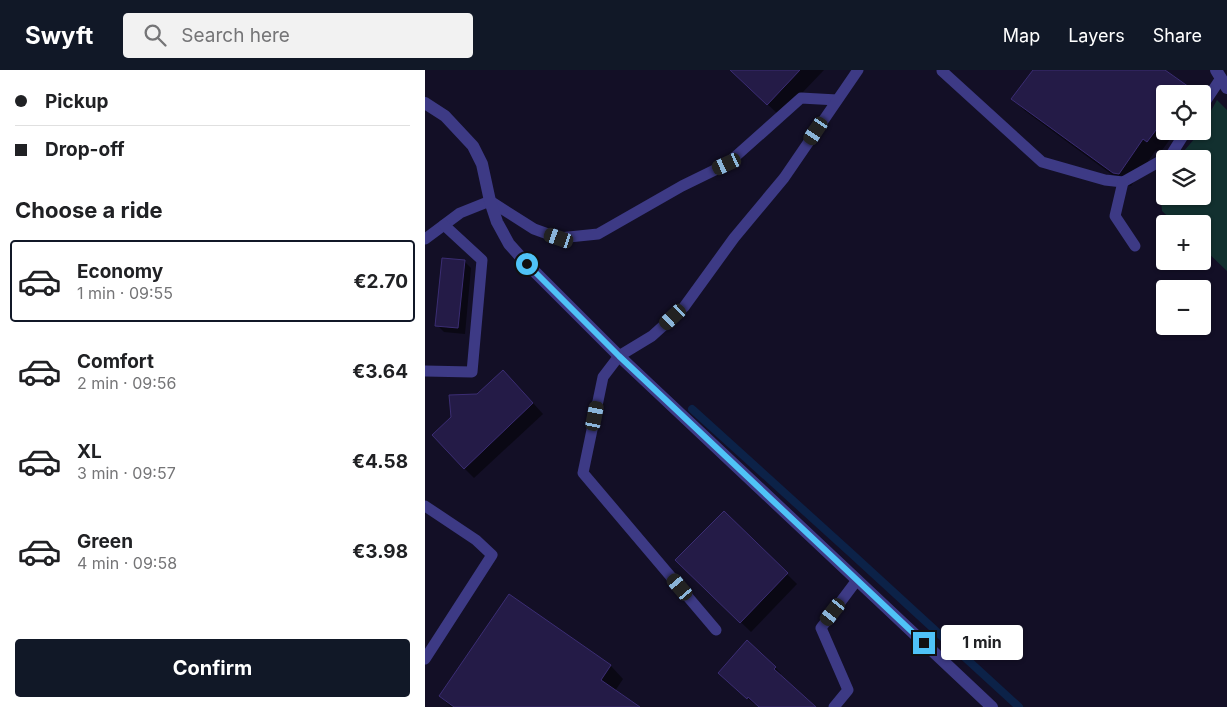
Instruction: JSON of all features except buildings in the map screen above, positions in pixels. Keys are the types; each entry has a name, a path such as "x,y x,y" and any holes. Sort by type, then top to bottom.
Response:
{"street":[{"path":"425,103 445,116 473,146 482,164 489,201 497,222 509,244 527,264 619,356 992,707"}],"lane":[{"path":"716,630 583,473 603,377 619,356 652,336 683,308 734,238 784,178 858,70"},
{"path":"943,70 1042,162 1105,180 1123,182 1171,154 1180,140"},
{"path":"1211,93 1221,79"},
{"path":"425,239 460,214 489,201 534,229 559,238 598,234 682,186 727,164 801,98 837,100"},
{"path":"1123,182 1115,216 1135,246"},
{"path":"425,371 472,372 482,260 444,225"},
{"path":"425,506 476,540 492,555 425,659"},
{"path":"834,707 848,690 821,628 857,580"}],"green space":[{"path":"1217,100 1227,110 1227,271 1211,256 1211,215 1166,215 1162,211 1161,205 1211,205 1211,150 1185,150 1193,140 1211,140 1211,111"}],"waterway":[{"path":"692,409 1019,707"}],"route":[{"path":"527,264 619,356 924,643"}]}
